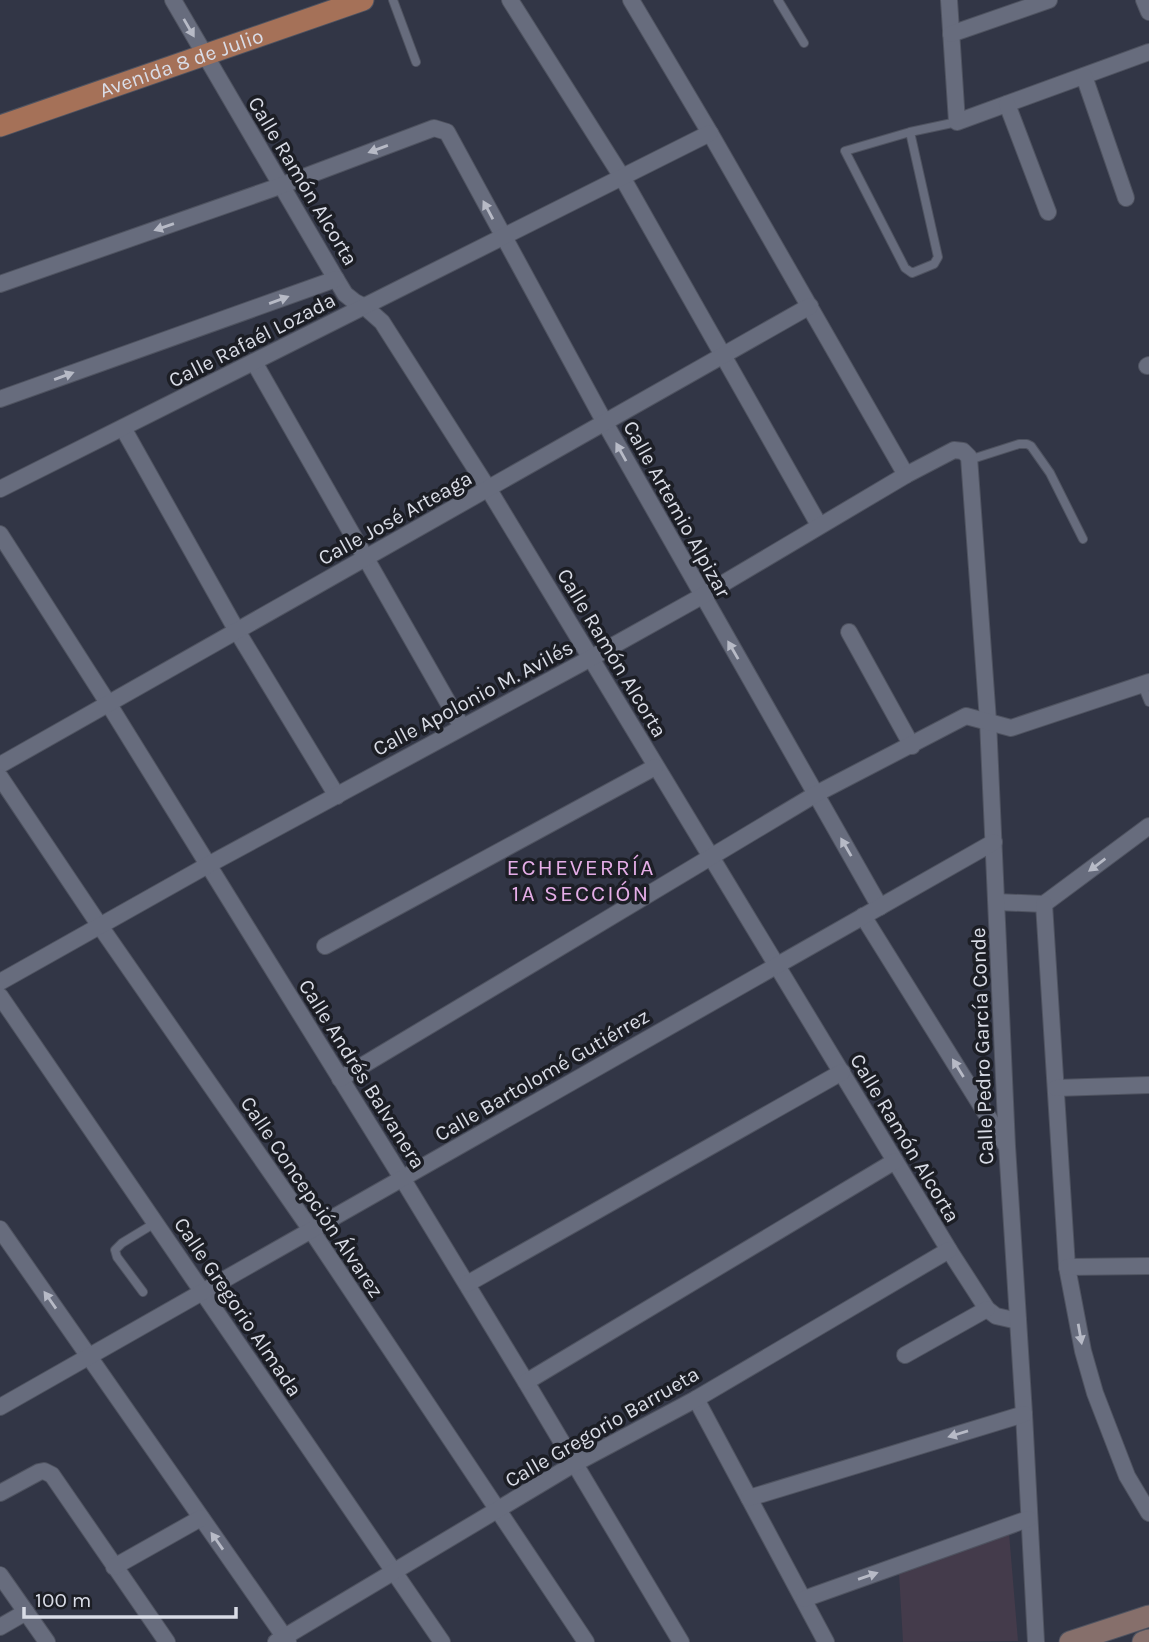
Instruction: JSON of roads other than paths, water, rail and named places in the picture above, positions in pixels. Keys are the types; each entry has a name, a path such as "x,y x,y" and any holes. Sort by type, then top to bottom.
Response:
{"main road":[{"name":"Avenida 8 de Julio","path":"0,127 363,0"}],"street":[{"name":"Calle Ramón Alcorta","path":"173,0 345,293 382,322 489,489 948,1250 987,1308"},
{"path":"510,0 622,177 819,525"},
{"path":"631,0 906,475"},
{"path":"949,0 957,122 1149,52"},
{"path":"951,34 1049,0"},
{"path":"1144,0 1149,12"},
{"path":"1084,76 1126,198"},
{"path":"1007,104 1048,212"},
{"name":"Calle Artemio Alpizar","path":"281,186 435,128 449,135 605,423 880,907"},
{"name":"Calle Rafaél Lozada","path":"0,489 710,133"},
{"path":"0,284 281,186"},
{"path":"0,399 336,279"},
{"name":"Calle José Arteaga","path":"0,765 810,306"},
{"path":"254,362 462,727"},
{"path":"123,428 237,631 337,796"},
{"name":"Calle Apolonio M. Avilés","path":"0,982 208,865 702,596 906,475 954,450 966,455"},
{"name":"Calle Pedro García Conde","path":"966,455 988,721 1007,1146 1036,1642"},
{"name":"Calle Andrés Balvanera","path":"0,534 108,703 402,1178 681,1642"},
{"path":"849,632 912,746"},
{"path":"340,1079 816,794 966,716 1011,728 1145,683"},
{"path":"325,946 655,767"},
{"name":"Calle Concepción Álvarez","path":"0,777 311,1230 586,1642"},
{"path":"997,902 1044,904 1149,826"},
{"name":"Calle Bartolomé Gutiérrez","path":"0,1407 994,842"},
{"path":"1044,904 1068,1267 1083,1351 1095,1394 1127,1476 1149,1513"},
{"path":"863,916 1007,1146"},
{"name":"Calle Gregorio Almada","path":"0,996 442,1642"},
{"path":"467,1284 842,1072"},
{"path":"1056,1088 1149,1085"},
{"path":"526,1381 895,1161"},
{"path":"0,1228 283,1641"},
{"name":"Calle Gregorio Barrueta","path":"283,1641 575,1464 696,1399 948,1250"},
{"path":"1068,1267 1149,1266"},
{"path":"905,1355 987,1308 996,1316 1018,1321"},
{"path":"696,1399 827,1642"},
{"path":"749,1498 1024,1414"},
{"path":"1,1491 34,1474 44,1471 52,1475 166,1642"},
{"path":"114,1567 201,1518"},
{"path":"804,1599 1028,1520"},
{"path":"0,1575 47,1642"},
{"path":"0,1627 26,1612"},
{"path":"1070,1642 1149,1616"},
{"path":"1143,1642 1149,1640"}],"lane":[{"path":"394,0 416,62"},
{"path":"778,0 804,43"},
{"path":"910,132 938,254 938,260 934,264 912,273 905,268 845,151 910,132 957,122"},
{"path":"966,455 1019,444 1031,446 1050,473 1083,540"},
{"path":"1145,683 1149,702"},
{"path":"143,1292 117,1257 116,1250 122,1243 155,1223"}],"district":[{"name":"ECHEVERRÍA 1A SECCIÓN","path":"581,880"}]}
